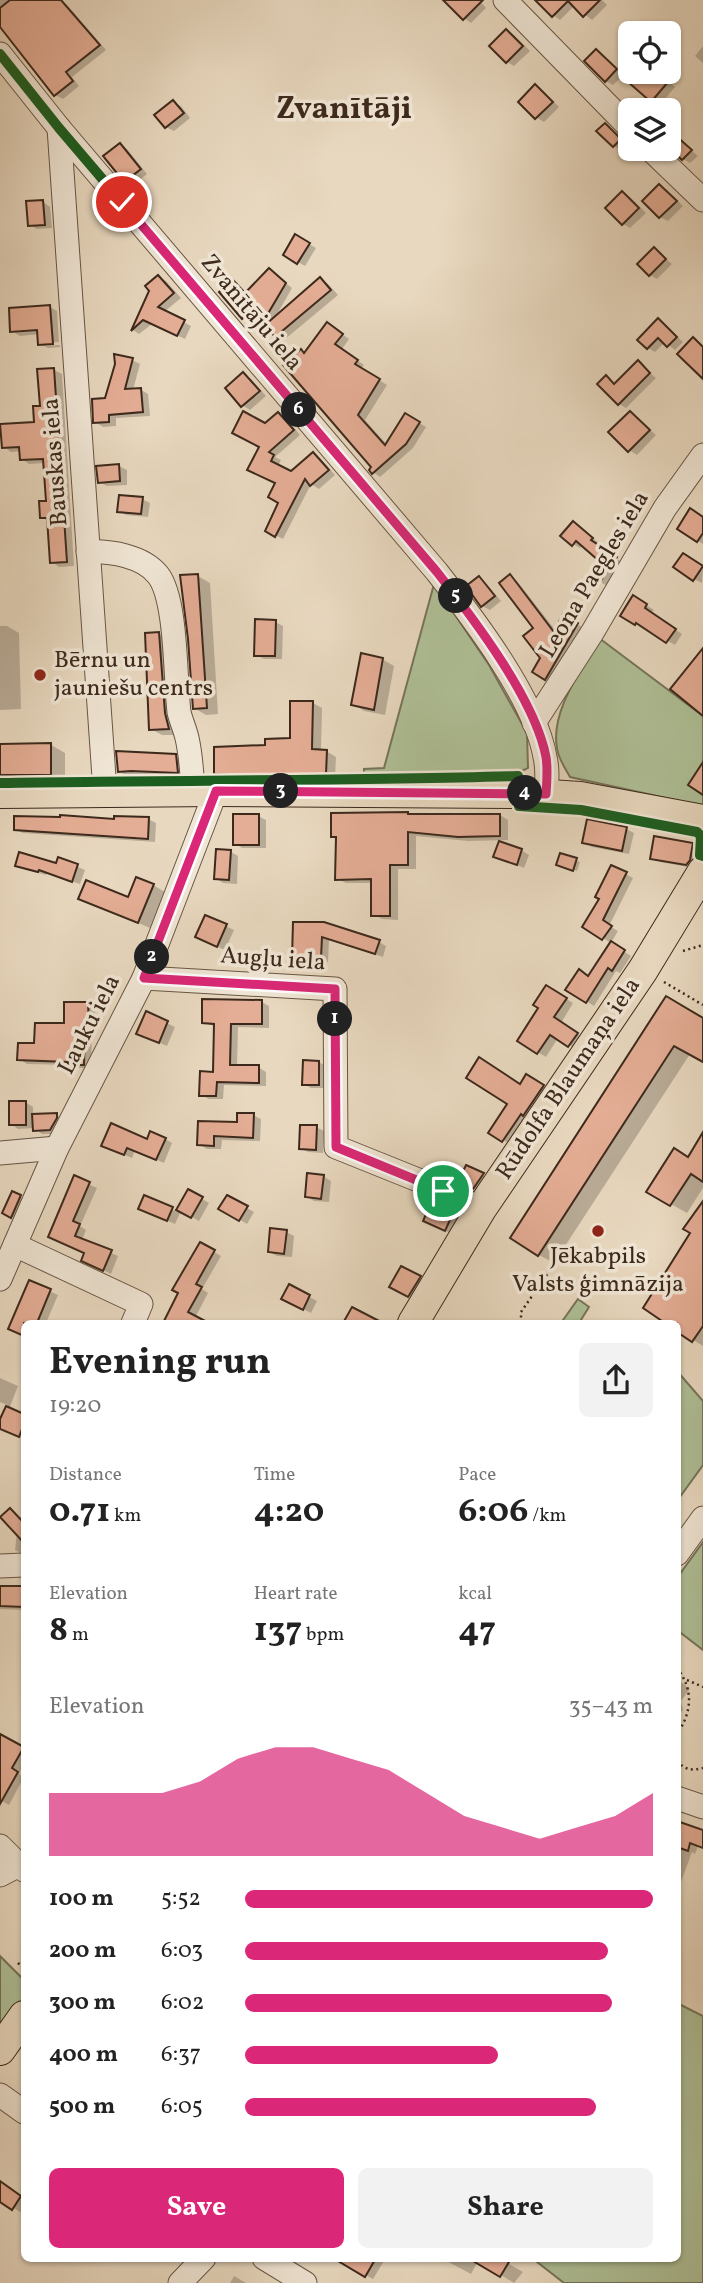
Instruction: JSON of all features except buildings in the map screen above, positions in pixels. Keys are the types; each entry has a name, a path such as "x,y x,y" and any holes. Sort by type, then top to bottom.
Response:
{"main road":[{"path":"0,793 205,791 546,794 580,797 703,820"},
{"name":"Rūdolfa Blaumaņa iela","path":"415,1320 481,1209 643,970 703,871"},
{"path":"0,2050 21,2020"}],"street":[{"path":"505,0 618,116"},
{"name":"Zvanītāju iela","path":"0,54 59,128 437,572 485,638 523,698 545,755 546,794"},
{"name":"Bauskas iela","path":"59,128 105,792"},
{"path":"662,161 703,200"},
{"name":"Leona Paegles iela","path":"534,723 592,633 665,508 703,455"},
{"path":"88,552 113,553 141,562 153,570 164,586 174,632 179,712 190,753 205,791"},
{"name":"Lauku iela","path":"0,1279 57,1149 144,978 205,791"},
{"name":"Augļu iela","path":"144,978 335,989 336,1147 481,1209"},
{"path":"0,1153 57,1149"},
{"path":"15,1245 141,1304 134,1320"},
{"path":"681,1549 703,1518"},
{"path":"0,1566 21,1565"},
{"path":"681,1799 703,1807"},
{"path":"0,1846 15,1870"},
{"path":"0,2095 21,2110"},
{"path":"180,2283 200,2262"},
{"path":"271,2262 305,2283"}],"path":[{"path":"680,952 703,945"},
{"path":"643,970 703,1005"},
{"path":"522,1320 521,1312 548,1273"},
{"path":"681,1673 686,1679 690,1694 689,1709 681,1726"},
{"path":"686,1679 703,1687"},
{"path":"681,1766 691,1770 703,1768"},
{"path":"18,1963 21,1966"}],"green space":[{"path":"434,584 489,665 527,733 528,768 520,772 364,776 364,769 384,768"},
{"path":"599,638 703,716 703,806 570,777 558,752 558,720 576,677"},
{"path":"578,1299 589,1307 581,1320 563,1320"},
{"path":"681,1376 703,1401 703,1465 681,1495"},
{"path":"703,1542 703,1650 681,1633 681,1572"},
{"path":"0,1956 21,1977 21,2001 0,2032"},
{"path":"681,2005 703,2016 703,2283 564,2283 537,2262 681,2262"}],"cycle path":[{"path":"0,54 59,128 437,572 468,612 501,660 529,710 546,762 546,794"},
{"path":"0,783 518,776 519,806 581,810 697,832 701,836 700,855 703,856"}],"place":[{"name":"Bērnu un jauniešu centrs","path":"40,675"},
{"name":"Jēkabpils Valsts ģimnāzija","path":"598,1231"}],"district":[{"name":"Zvanītāji","path":"344,110"}],"route":[{"path":"122,202 437,572 485,638 523,698 541,738 547,768 546,794 216,791 144,978 335,989 336,1147 443,1191"}]}
